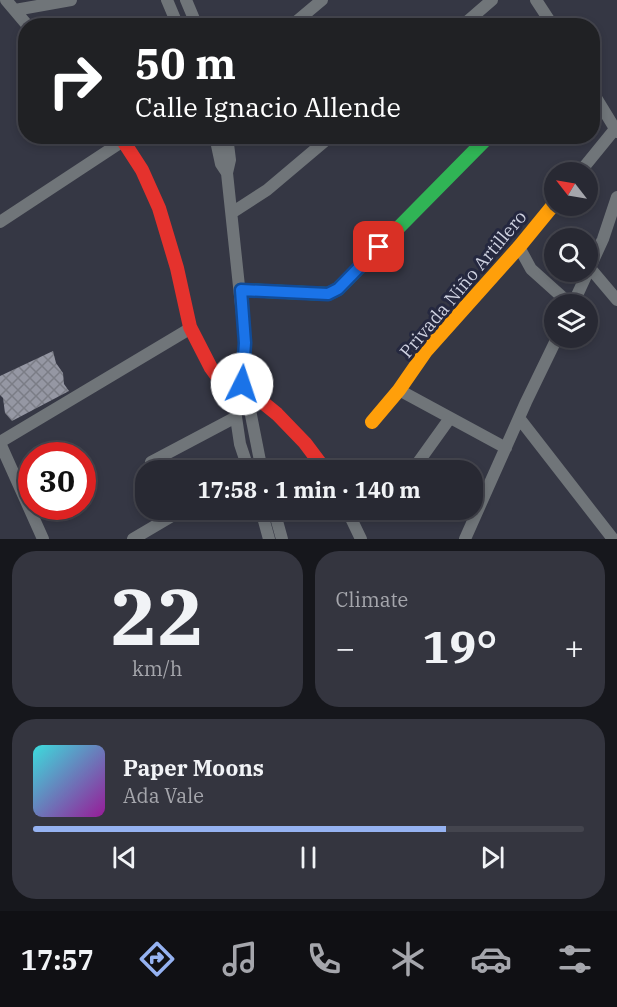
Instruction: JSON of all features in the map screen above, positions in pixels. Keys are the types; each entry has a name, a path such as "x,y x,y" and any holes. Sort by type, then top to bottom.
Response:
{"street":[{"path":"6,0 22,18"},
{"path":"15,10 71,0"},
{"path":"167,0 175,18"},
{"path":"186,0 194,18"},
{"path":"301,18 322,0"},
{"path":"471,18 492,0"},
{"path":"536,0 548,18"},
{"path":"589,162 616,131 600,104"},
{"path":"0,222 115,144"},
{"path":"127,144 162,216 182,286 191,328 218,380 229,392 242,391 262,402 284,421 317,460"},
{"path":"217,144 221,164 227,173"},
{"path":"228,144 230,160 227,173 233,212 245,343 242,391 236,417 245,460"},
{"path":"233,212 267,190 322,144"},
{"path":"241,290 328,294 338,289 481,144"},
{"path":"598,253 612,226 617,197"},
{"name":"Privada Niño Artillero","path":"372,422 399,390 426,351 544,216"},
{"path":"519,247 531,269 560,294"},
{"path":"598,277 617,300"},
{"path":"43,539 0,442 191,328"},
{"path":"465,539 552,348"},
{"path":"399,390 506,448"},
{"path":"242,391 259,460"},
{"path":"155,460 236,417"},
{"path":"519,417 613,539"},
{"path":"420,460 450,418"},
{"path":"133,539 165,520"},
{"path":"264,520 269,539"},
{"path":"277,520 282,539"},
{"path":"352,520 361,539"}],"building":[{"path":"53,351 56,363 63,373 64,384 69,391 12,421 5,413 3,398 0,395 0,376"}],"traffic: fast":[{"path":"241,290 328,294 338,289 481,144"}],"traffic: slow":[{"path":"372,422 399,390 426,351 544,216"}],"traffic: jam":[{"path":"125,144 142,170 159,208 177,268 190,327 211,368 227,390 261,401 277,414 318,460"}],"route":[{"path":"242,384 245,343 241,290 328,294 338,289 379,247"}]}
